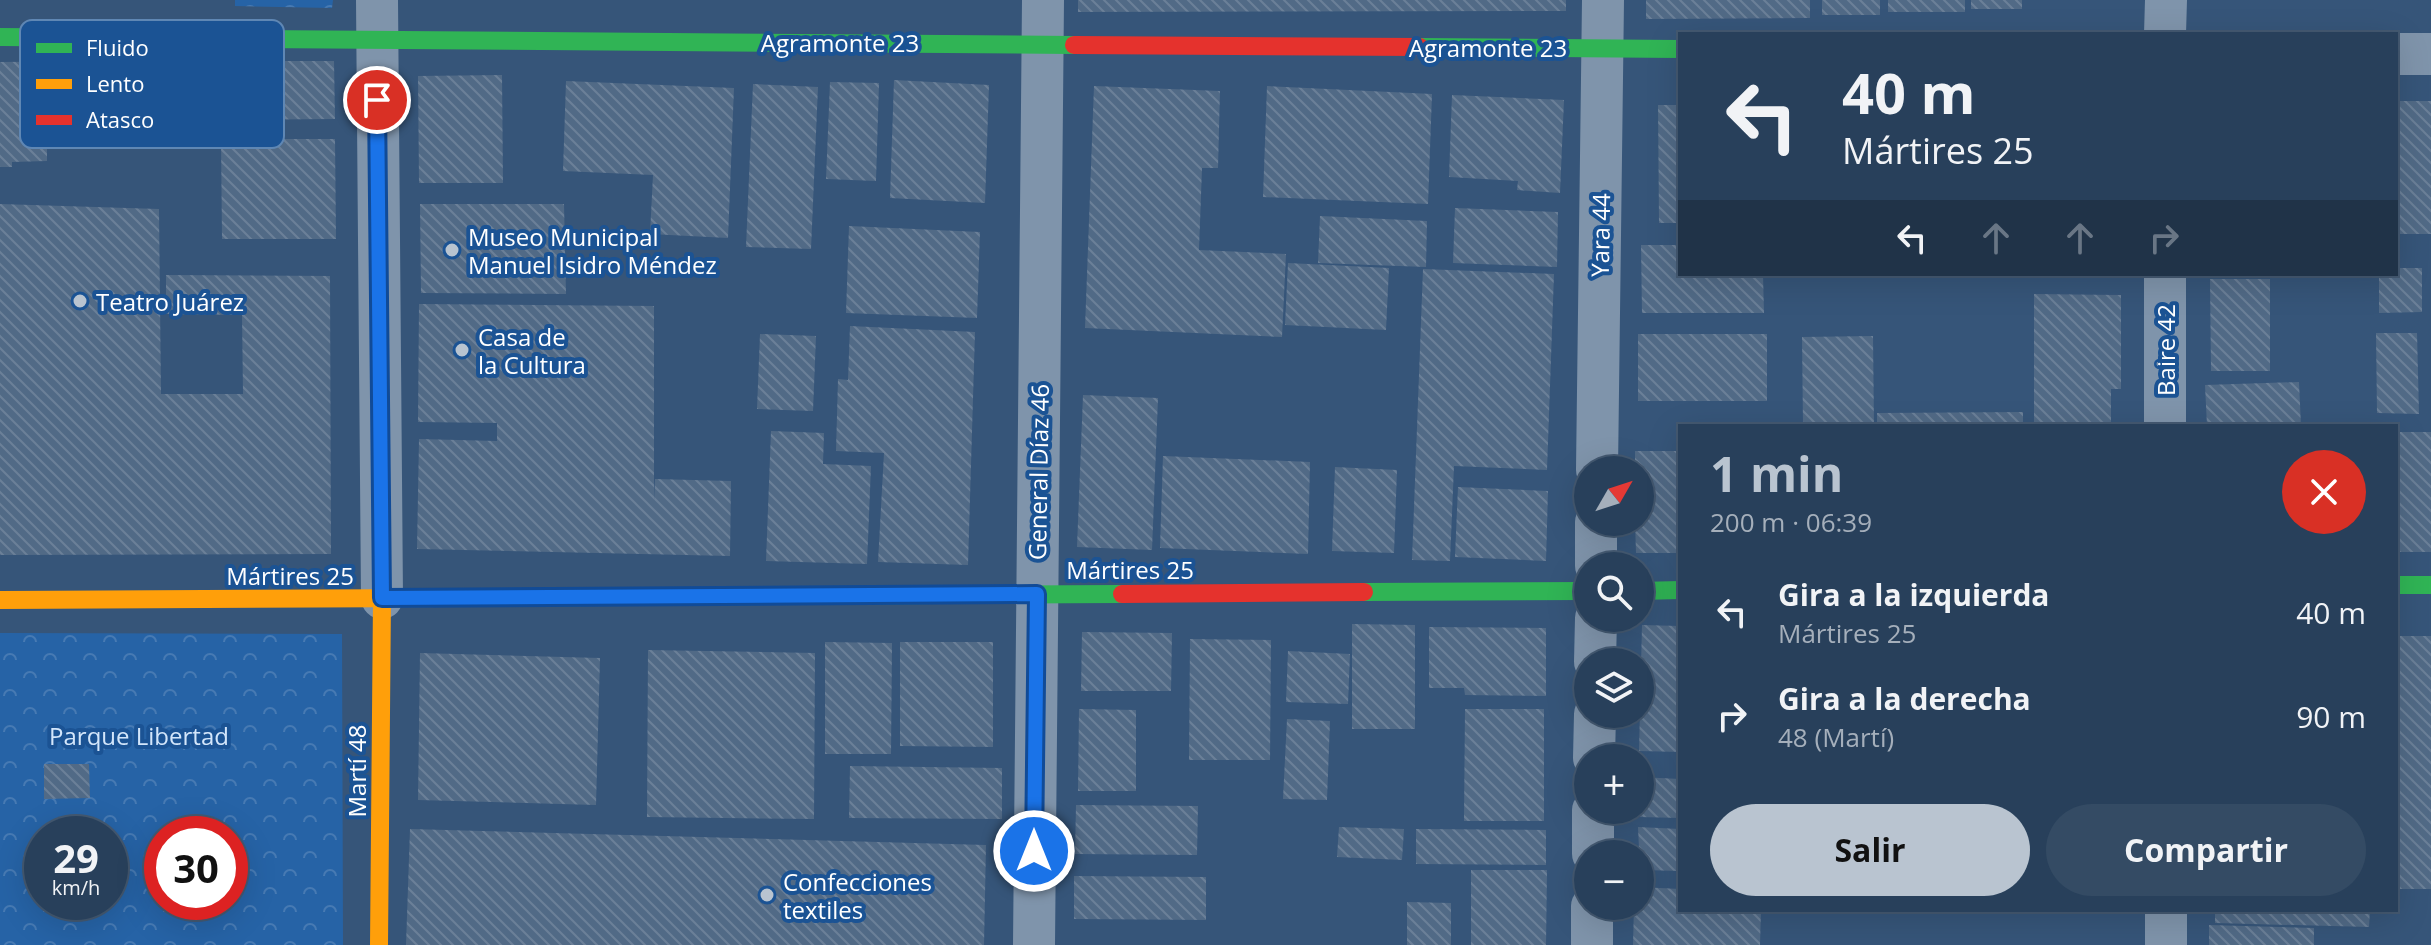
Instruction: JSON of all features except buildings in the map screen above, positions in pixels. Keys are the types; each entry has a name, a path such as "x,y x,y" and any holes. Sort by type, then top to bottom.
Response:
{"street":[{"name":"General Díaz 46","path":"1034,945 1043,0"},
{"name":"Yara 44","path":"1597,456 1603,0"},
{"path":"2165,32 2166,0"},
{"name":"Agramonte 23","path":"284,24 376,20 1043,44 1678,49"},
{"path":"376,20 382,598"},
{"name":"Agramonte 23","path":"0,37 20,36"},
{"path":"2398,54 2431,54"},
{"name":"Baire 42","path":"2165,276 2165,424"},
{"path":"2398,585 2431,585"},
{"path":"1654,591 1678,590"},
{"name":"Mártires 25","path":"0,600 1574,591"},
{"name":"Martí 48","path":"379,945 382,598"},
{"path":"2166,912 2166,945"},
{"path":"1592,920 1592,945"}],"green space":[{"path":"235,0 333,0 332,8 235,6"},
{"name":"Parque Libertad","path":"0,633 342,634 343,945 0,945"}],"traffic: fast":[{"path":"0,37 20,37"},
{"path":"284,39 1074,45"},
{"path":"1420,47 1678,49"},
{"path":"2398,585 2431,585"},
{"path":"1654,591 1678,590"},
{"path":"1364,592 1574,591"},
{"path":"440,598 1122,594"}],"traffic: slow":[{"path":"379,945 382,598"},
{"path":"0,600 440,598"}],"traffic: jam":[{"path":"1074,45 1420,47"},
{"path":"1122,594 1364,592"}],"place":[{"name":"Museo Municipal Manuel Isidro Méndez","path":"452,250"},
{"name":"Teatro Juárez","path":"80,301"},
{"name":"Casa de la Cultura","path":"462,350"},
{"name":"Confecciones textiles","path":"767,895"}],"route":[{"path":"377,100 382,598 1037,594 1034,851"}]}
